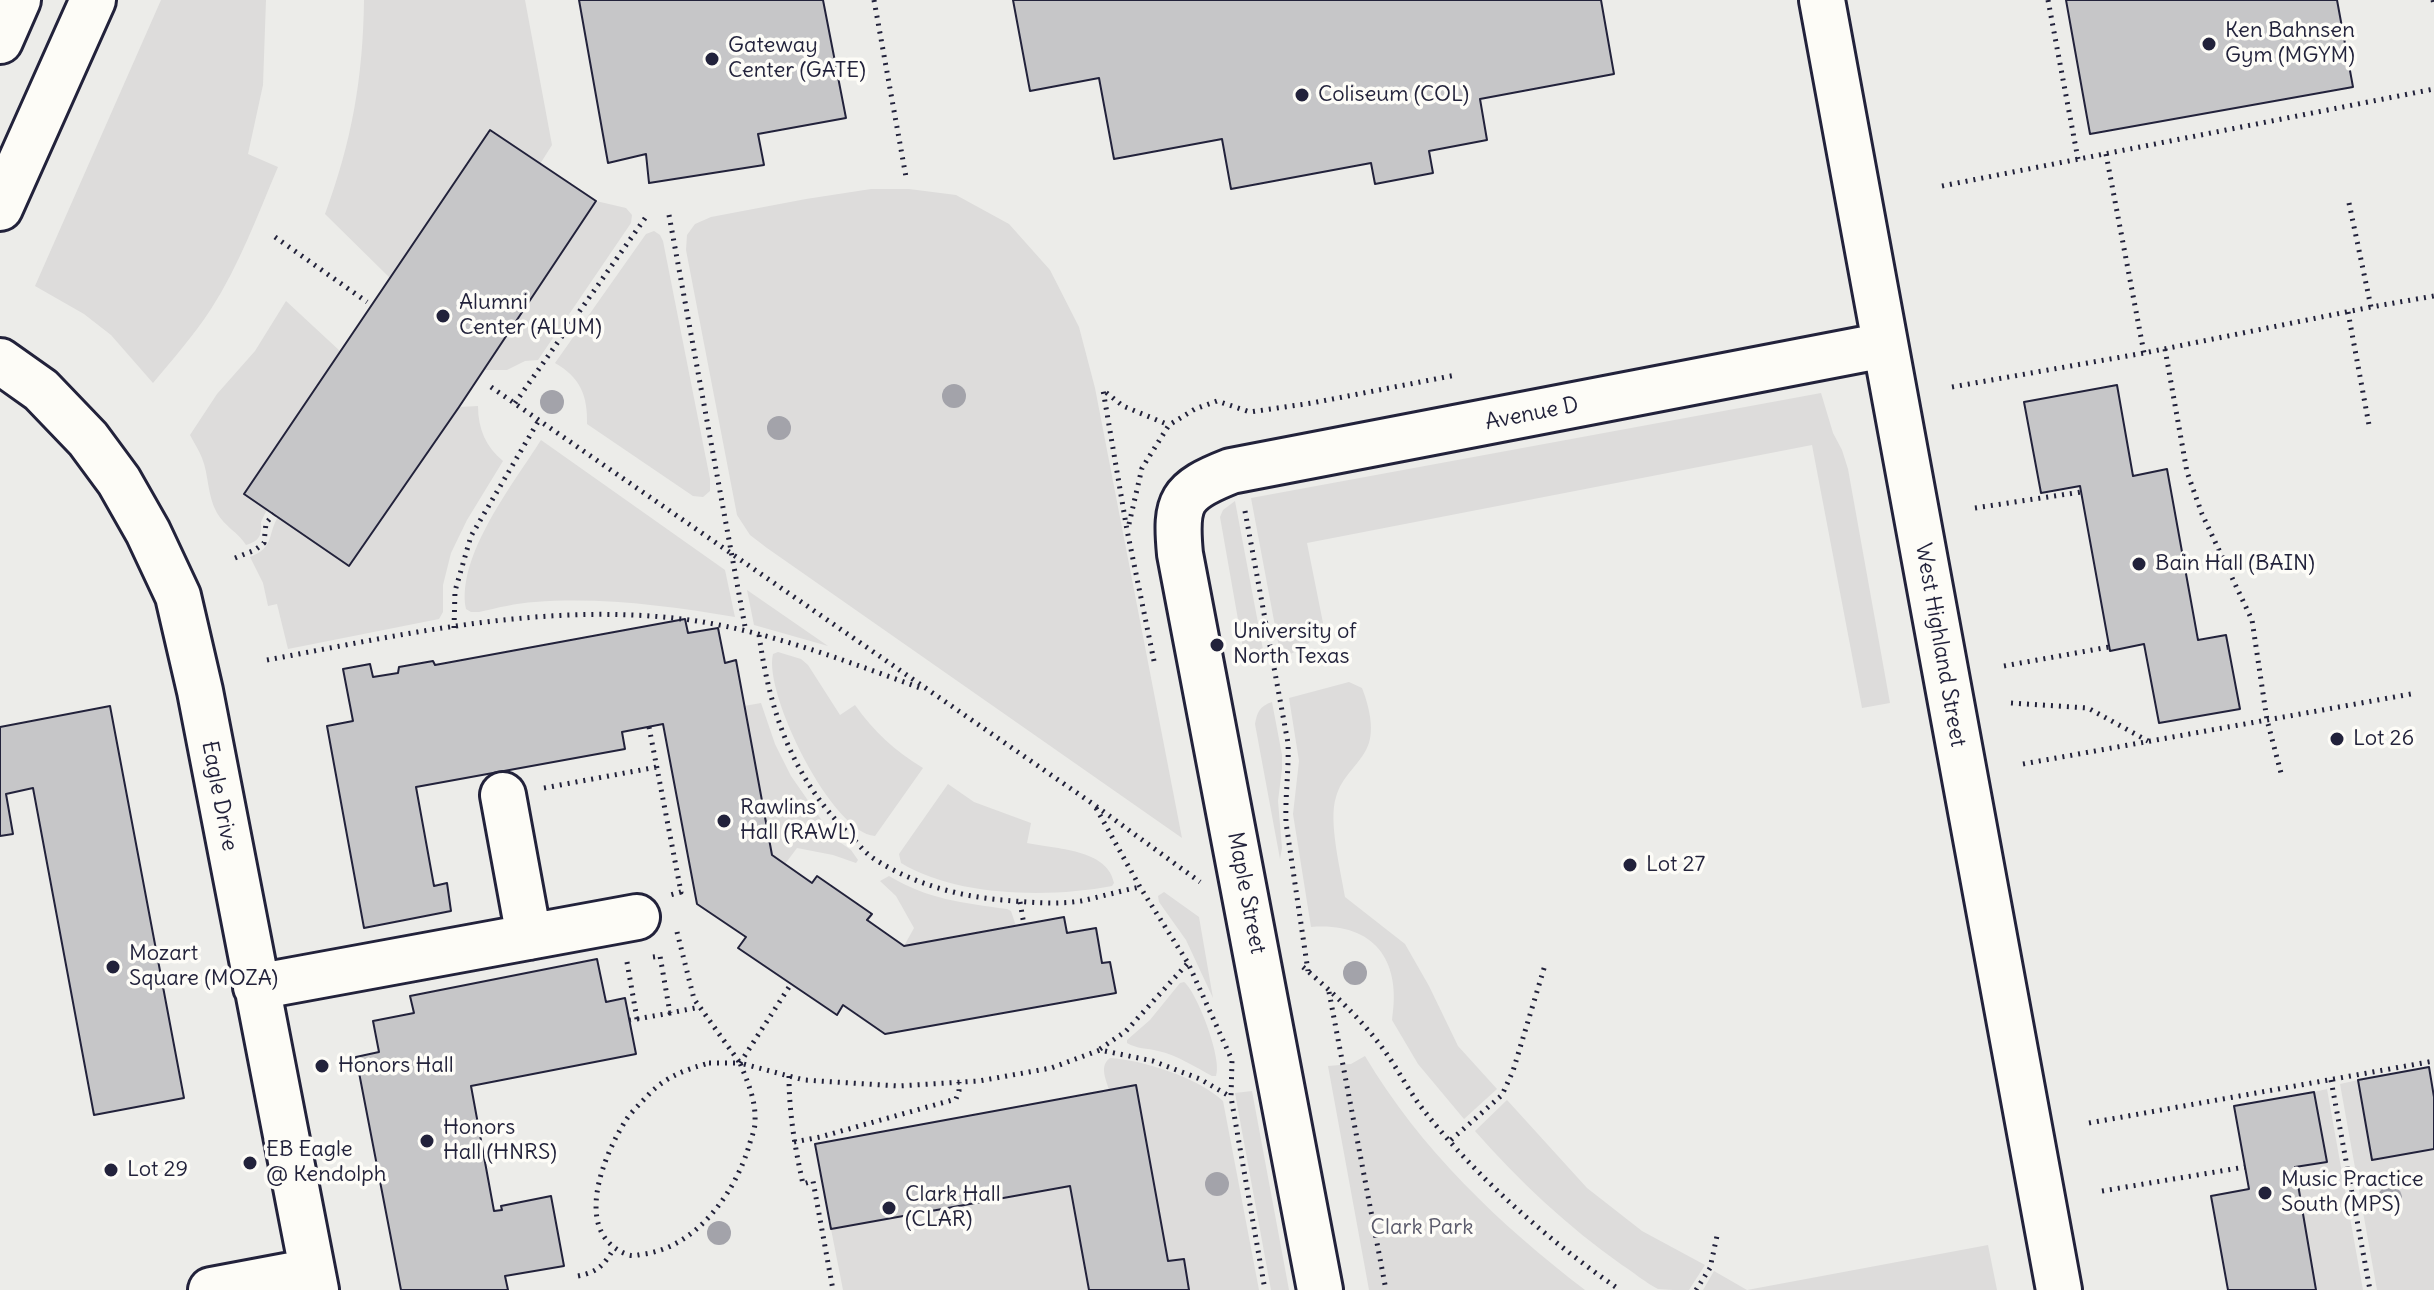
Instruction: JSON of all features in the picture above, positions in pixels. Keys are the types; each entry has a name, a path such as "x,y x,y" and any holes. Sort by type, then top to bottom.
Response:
{"street":[{"path":"0,41 18,0"},
{"path":"0,208 93,0"},
{"name":"West Highland Street","path":"1822,0 2059,1290"},
{"name":"Avenue D","path":"1185,497 1206,481 1238,469 1885,345"},
{"name":"Eagle Drive","path":"0,361 41,390 88,439 107,464 148,532 178,596 200,691 314,1281"},
{"name":"Maple Street","path":"1185,497 1177,523 1180,554 1320,1290"},
{"path":"503,795 529,937"},
{"path":"256,987 662,915"},
{"path":"211,1290 314,1281"}],"path":[{"path":"874,0 906,177"},
{"path":"2048,0 2078,159"},
{"path":"1942,186 2434,89"},
{"path":"2106,154 2144,353"},
{"path":"2349,203 2371,307"},
{"path":"515,403 648,214"},
{"path":"669,215 746,632"},
{"path":"275,237 367,302"},
{"path":"1952,387 2434,296"},
{"path":"2348,312 2369,425"},
{"path":"2165,349 2187,472 2202,514 2252,620 2267,720 2281,773"},
{"path":"491,387 1200,881 1329,989 1380,1044 1425,1112 1471,1163 1586,1267 1620,1290"},
{"path":"454,628 455,591 471,536 539,420"},
{"path":"1238,469 1288,743 1286,823 1308,972"},
{"path":"1975,508 2081,492"},
{"path":"235,558 264,543 266,523 274,514"},
{"path":"267,660 419,631 531,616 609,613 690,620 759,635 931,692"},
{"path":"759,635 765,680 782,734 804,780 828,814 874,859 928,886 1020,902 1079,901 1140,887"},
{"path":"2004,666 2109,647"},
{"path":"2023,764 2411,694"},
{"path":"2011,703 2088,708 2149,741"},
{"path":"649,727 681,892 670,894 662,915 694,999 740,1063 753,1093 756,1125 731,1189 708,1218 657,1253 629,1256 602,1237 595,1210 600,1179 609,1149 627,1117 652,1091 678,1072 709,1063 740,1063 804,1080 898,1086 979,1081 1051,1068 1100,1050 1126,1031 1188,963"},
{"path":"556,786 657,767"},
{"path":"1093,804 1188,963 1232,1060 1231,1097 1265,1290"},
{"path":"1020,902 1024,925"},
{"path":"649,958 660,956 670,1013"},
{"path":"637,1019 627,963 638,960"},
{"path":"1451,1140 1502,1095 1513,1071 1545,965"},
{"path":"740,1063 791,984"},
{"path":"1329,989 1386,1290"},
{"path":"630,1020 700,1007"},
{"path":"1100,1050 1153,1061 1200,1079 1231,1097"},
{"path":"2089,1123 2434,1061"},
{"path":"789,1076 794,1142 803,1184 813,1181 833,1290"},
{"path":"2331,1080 2370,1290"},
{"path":"794,1142 956,1099 959,1082"},
{"path":"2102,1191 2245,1167"},
{"path":"1696,1290 1710,1268 1717,1236"},
{"path":"578,1276 595,1272 606,1263 614,1248"}],"shaded area":[{"name":"University of North Texas","path":"0,0 2434,0 2434,1290 0,1290"}],"green space":[{"path":"161,0 266,0 263,85 248,154 278,167 248,240 221,292 198,328 153,383 111,335 84,314 35,286"},
{"path":"364,0 525,0 552,145 540,164 490,130 391,279 325,214 354,109"},
{"path":"871,189 909,189 956,195 1009,224 1050,270 1079,327 1095,388 1182,838 767,548 750,535 737,515 686,250 687,235 695,224 711,217"},
{"path":"596,201 626,208 632,215 631,223 538,360 525,361 507,370 484,370"},
{"path":"654,231 663,241 710,479 710,491 703,497 693,496 587,424 581,388 571,374 555,363 646,234"},
{"path":"286,301 341,352 261,522 259,537 246,545 217,513 202,458 190,435 217,394 255,351"},
{"path":"1821,393 1848,469 1890,703 1862,708 1812,445 1307,543 1323,623 1306,645 1281,658 1251,498"},
{"path":"478,406 484,437 503,461 451,553 443,585 443,612 439,619 288,649 277,604 268,606 263,583 250,557 267,545 278,517 349,566 459,407"},
{"path":"541,440 725,570 735,617 660,606 586,601 528,603 479,612 466,609 465,588 478,544 503,498"},
{"path":"1235,501 1265,660 1252,658 1243,648 1220,517 1223,510"},
{"path":"747,590 828,646 754,625"},
{"path":"778,652 801,659 808,665 840,715 855,705 886,740 923,768 875,836 858,829 840,812 804,758 779,698 773,673 773,654"},
{"path":"1349,682 1362,688 1369,711 1371,735 1366,750 1342,783 1334,807 1336,847 1345,897 1405,944 1458,1046 1497,1089 1464,1119 1418,1064 1392,1020 1392,979 1379,949 1367,938 1352,931 1311,927 1293,814 1299,761 1289,698"},
{"path":"1272,702 1282,755 1278,801 1280,859 1255,724 1260,710"},
{"path":"761,703 775,744 791,776 834,838 851,850 858,860 856,863 797,848 785,864 772,855 744,706"},
{"path":"948,784 974,802 1031,823 1027,843 1079,852 1102,863 1114,883 1112,886 1087,890 1004,892 949,883 901,863 899,854"},
{"path":"889,876 931,895 1007,909 1011,911 1016,926 904,946 914,928 896,896 880,881"},
{"path":"1164,892 1199,917 1213,998 1186,940 1159,902 1158,896"},
{"path":"1184,982 1208,1027 1216,1056 1216,1076 1172,1055 1127,1043"},
{"name":"Clark Park","path":"1365,1056 1411,1123 1464,1184 1522,1239 1585,1290 1369,1290 1328,1066 1351,1064"},
{"path":"1110,1058 1138,1062 1170,1072 1200,1085 1223,1101 1259,1290 1189,1290 1184,1259 1168,1261 1136,1086 1109,1090 1104,1069"},
{"path":"2358,1080 2372,1160 2434,1149 2434,1290 2377,1290 2340,1084"},
{"path":"2327,1089 2363,1290 2316,1290 2295,1167 2327,1161 2314,1092"},
{"path":"1252,1091 1289,1290 1271,1290 1235,1093"},
{"path":"1507,1100 1587,1188 1642,1231 1705,1265 1689,1290 1658,1289 1644,1281 1582,1235 1509,1167 1475,1131"},
{"path":"1070,1186 1089,1290 843,1290 831,1229"},
{"path":"1988,1245 1997,1290 1747,1290"},
{"path":"1714,1271 1747,1290 1703,1290"}],"building":[{"name":"Gateway Center (GATE)","path":"579,0 823,0 846,118 758,134 764,165 649,183 646,154 608,163"},
{"name":"Coliseum (COL)","path":"1013,0 1601,0 1614,74 1480,99 1487,140 1429,151 1433,173 1375,184 1371,163 1231,189 1222,139 1114,159 1099,78 1030,91"},
{"name":"Ken Bahnsen Gym (MGYM)","path":"2066,0 2337,0 2353,87 2090,134"},
{"name":"Alumni Center (ALUM)","path":"490,130 596,201 349,566 244,494"},
{"name":"Bain Hall (BAIN)","path":"2117,385 2133,476 2167,469 2198,640 2226,635 2240,709 2159,723 2144,644 2110,651 2080,486 2041,493 2024,402"},
{"name":"Rawlins Hall (RAWL)","path":"685,619 688,633 718,628 725,663 736,660 772,855 812,883 817,876 872,914 867,920 904,946 1064,917 1067,933 1096,928 1102,963 1110,962 1116,993 885,1034 843,1005 837,1015 738,948 746,937 697,904 663,724 622,732 625,749 416,787 434,886 447,883 451,911 364,928 327,726 353,721 343,669 370,664 373,677 398,673 399,667 433,661 435,665"},
{"name":"Mozart Square (MOZA)","path":"110,706 184,1098 94,1115 33,788 6,794 13,834 0,836 0,727"},
{"name":"Honors Hall (HNRS)","path":"597,959 606,1002 625,998 636,1054 471,1086 494,1211 502,1210 501,1206 551,1196 564,1266 505,1276 508,1290 401,1290 356,1057 379,1052 373,1021 414,1013 410,996"},
{"path":"2429,1067 2434,1097 2434,1149 2372,1160 2358,1080"},
{"name":"Clark Hall (CLAR)","path":"1136,1085 1168,1261 1184,1259 1189,1290 1089,1290 1070,1186 831,1229 815,1144"},
{"name":"Music Practice South (MPS)","path":"2314,1092 2327,1162 2295,1167 2316,1290 2228,1290 2211,1196 2249,1189 2234,1106"}],"place":[{"name":"Ken Bahnsen Gym (MGYM)","path":"2209,44"},
{"name":"Gateway Center (GATE)","path":"712,59"},
{"name":"Coliseum (COL)","path":"1302,95"},
{"name":"Alumni Center (ALUM)","path":"443,316"},
{"name":"Bain Hall (BAIN)","path":"2139,564"},
{"name":"University of North Texas","path":"1217,645"},
{"name":"Lot 26","path":"2337,739"},
{"name":"Rawlins Hall (RAWL)","path":"724,821"},
{"name":"Lot 27","path":"1630,865"},
{"name":"Mozart Square (MOZA)","path":"113,967"},
{"name":"Honors Hall","path":"322,1066"},
{"name":"Honors Hall (HNRS)","path":"427,1141"},
{"name":"EB Eagle @ Kendolph","path":"250,1163"},
{"name":"Lot 29","path":"111,1170"},
{"name":"Music Practice South (MPS)","path":"2265,1193"},
{"name":"Clark Hall (CLAR)","path":"889,1208"}]}
